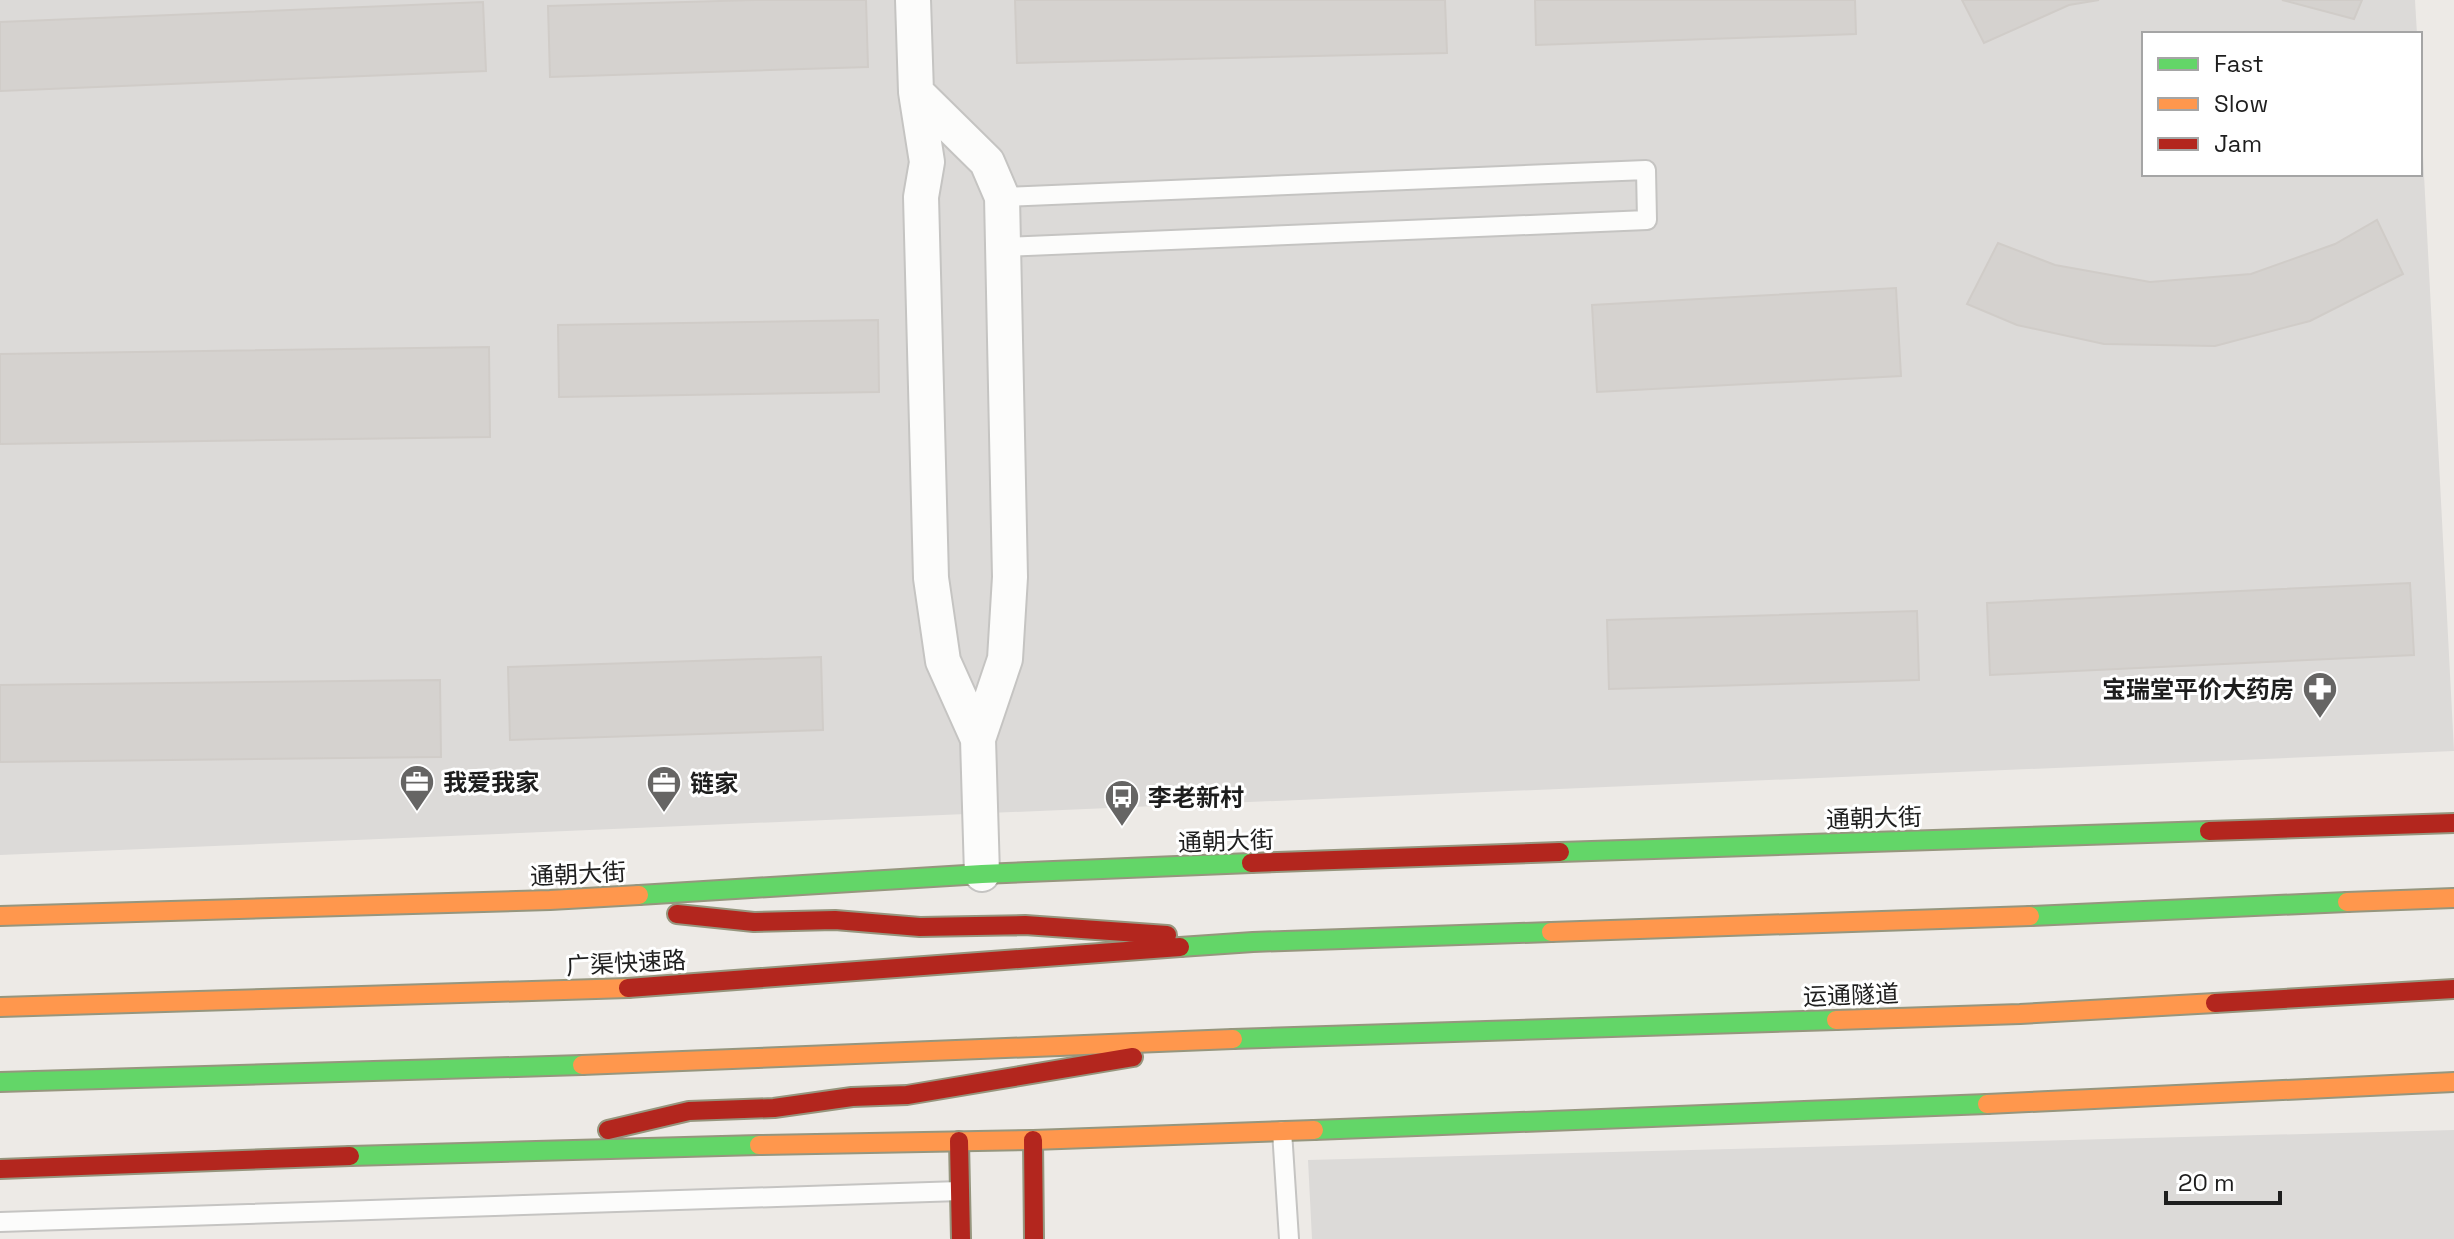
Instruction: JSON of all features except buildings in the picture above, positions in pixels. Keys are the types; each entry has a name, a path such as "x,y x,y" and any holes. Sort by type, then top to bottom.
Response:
{"main road":[{"name":"通朝大街","path":"0,916 550,900 982,874 2454,823"},
{"path":"550,900 754,922 835,920 920,927 1025,925 1253,942 2003,917 2454,898"},
{"name":"广渠快速路","path":"0,1007 647,987 1253,942"},
{"name":"运通隧道","path":"1249,1038 2020,1014 2454,989"},
{"path":"0,1082 650,1063 1249,1038"},
{"path":"528,1150 689,1111 774,1108 852,1097 907,1095 1249,1038"},
{"path":"0,1169 528,1150 1033,1140 1935,1107 2454,1082"},
{"path":"1033,1140 1034,1239"},
{"path":"959,1141 961,1239"}],"street":[{"path":"913,0 916,92 927,162 921,197 931,578 943,661 978,739"},
{"path":"916,92 987,162 1002,197 1010,577 1005,659 978,739 982,874"}],"lane":[{"path":"1002,197 1646,170 1647,220 1002,247"},
{"path":"1282,1131 1289,1239"},
{"path":"0,1222 960,1191"}],"shaded area":[{"path":"0,0 2415,0 2417,32 2142,32 2142,176 2422,176 2422,136 2454,751 0,855"},
{"path":"2454,1130 2454,1239 1312,1239 1308,1160"}],"traffic: fast":[{"path":"1560,852 2209,831"},
{"path":"639,895 982,874 1251,863"},
{"path":"2030,916 2347,902"},
{"path":"1180,947 1551,932"},
{"path":"1233,1039 1836,1020"},
{"path":"0,1082 582,1065"},
{"path":"1314,1130 1987,1104"},
{"path":"350,1156 759,1145"}],"traffic: slow":[{"path":"0,916 639,895"},
{"path":"2347,902 2454,898"},
{"path":"1551,932 2030,916"},
{"path":"0,1007 628,988"},
{"path":"1836,1020 2215,1003"},
{"path":"582,1065 1233,1039"},
{"path":"1987,1104 2454,1082"},
{"path":"759,1145 1033,1140 1314,1130"}],"traffic: jam":[{"path":"2209,831 2454,823"},
{"path":"1251,863 1560,852"},
{"path":"677,914 754,922 835,920 920,927 1025,925 1167,935"},
{"path":"628,988 1180,947"},
{"path":"2215,1003 2454,989"},
{"path":"608,1130 689,1111 774,1108 852,1097 907,1095 1133,1057"},
{"path":"1033,1140 1034,1239"},
{"path":"959,1141 961,1239"},
{"path":"0,1169 350,1156"}],"place":[{"name":"宝瑞堂平价大药房","path":"2320,720"},
{"name":"我爱我家","path":"417,813"},
{"name":"链家","path":"664,814"},
{"name":"李老新村","path":"1122,828"}]}
